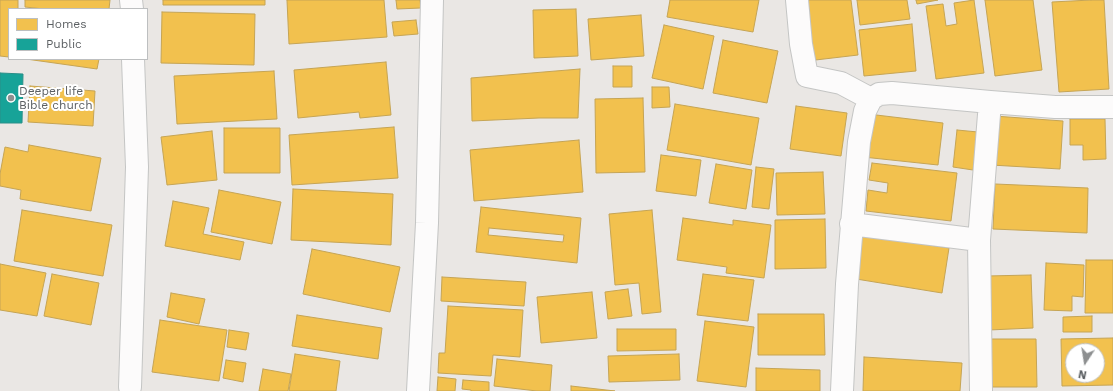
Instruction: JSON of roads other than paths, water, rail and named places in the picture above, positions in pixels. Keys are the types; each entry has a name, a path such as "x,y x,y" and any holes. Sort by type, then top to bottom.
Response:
{"street":[{"path":"418,391 427,223 432,0"},
{"path":"796,0 801,44 807,76 841,83 871,99"},
{"path":"130,387 137,167 133,60"},
{"path":"842,391 847,284 859,142 865,111 871,99 879,94 892,93 1055,107 1113,107"},
{"path":"981,391 979,240 990,102"},
{"path":"852,224 979,240"}],"place":[{"name":"Deeper life Bible church","path":"11,98"}]}
